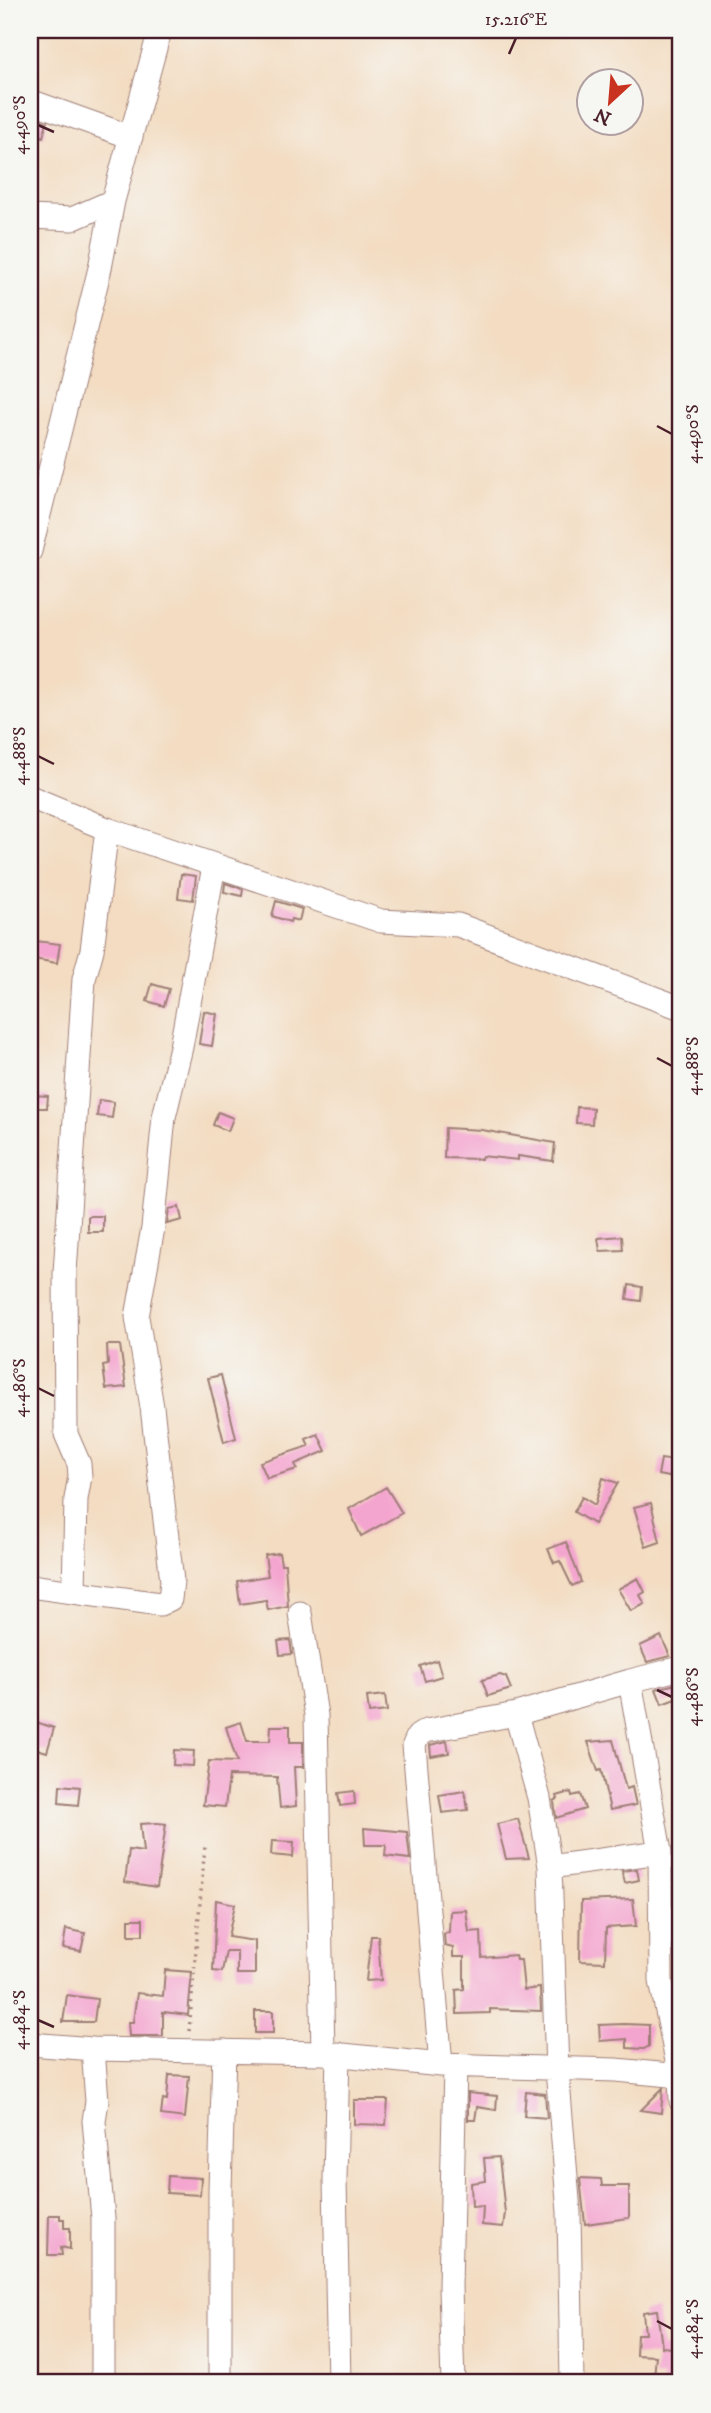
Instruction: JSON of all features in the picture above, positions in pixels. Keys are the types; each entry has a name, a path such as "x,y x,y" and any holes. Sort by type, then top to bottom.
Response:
{"street":[{"path":"30,551 100,268 113,201 160,30"},
{"path":"30,101 131,137"},
{"path":"30,217 72,219 113,201"},
{"path":"30,797 107,829 382,921 458,925 681,1008"},
{"path":"74,1592 79,1464 66,1434 65,1273 84,979 92,950 107,829"},
{"path":"30,1586 160,1605 170,1599 173,1581 152,1407 137,1317 153,1228 164,1117 181,1047 214,866"},
{"path":"300,1614 316,1715 335,2179 339,2383"},
{"path":"453,2383 448,2066 414,1745 418,1736 425,1731 516,1714 681,1668"},
{"path":"630,1681 660,1852 661,1981 680,2076 681,2101"},
{"path":"516,1714 539,1798 550,1867 557,2070 569,2212 572,2383"},
{"path":"550,1867 660,1852"},
{"path":"30,2044 93,2049 330,2054 448,2066 616,2070 680,2076"},
{"path":"93,2049 97,2101 94,2121 104,2228 103,2383"},
{"path":"220,2383 220,2189 224,2051"}],"path":[{"path":"188,2050 205,1845"}],"building":[{"path":"30,116 47,122 43,137 30,133"},
{"path":"181,874 196,876 193,900 178,898"},
{"path":"225,883 243,889 242,896 224,892"},
{"path":"276,901 302,909 299,921 291,919 290,922 272,916"},
{"path":"36,941 60,944 57,963 33,959"},
{"path":"152,984 169,989 164,1006 147,1001"},
{"path":"204,1011 217,1014 212,1046 199,1044"},
{"path":"32,1095 48,1096 47,1108 32,1108"},
{"path":"99,1100 114,1102 112,1118 97,1116"},
{"path":"577,1107 593,1108 592,1124 576,1123"},
{"path":"218,1112 233,1118 228,1131 213,1125"},
{"path":"445,1128 482,1130 555,1143 553,1161 518,1156 518,1160 482,1156 481,1159 444,1158"},
{"path":"179,1207 182,1220 167,1224 169,1209"},
{"path":"88,1216 103,1216 103,1232 88,1232"},
{"path":"622,1236 623,1250 600,1251 598,1238"},
{"path":"629,1285 642,1287 641,1301 627,1299"},
{"path":"107,1345 120,1345 126,1387 106,1389 103,1366 108,1365"},
{"path":"221,1375 236,1438 224,1442 208,1378"},
{"path":"318,1434 326,1451 295,1464 297,1469 267,1478 260,1462 309,1446 306,1439"},
{"path":"661,1459 681,1462 680,1479 658,1475"},
{"path":"603,1478 618,1483 594,1524 574,1512 582,1497 595,1505"},
{"path":"386,1487 402,1513 361,1536 349,1509"},
{"path":"651,1503 660,1542 646,1547 634,1507"},
{"path":"566,1542 581,1582 572,1586 560,1561 554,1563 548,1549"},
{"path":"279,1553 281,1564 285,1564 288,1606 268,1610 266,1600 240,1604 237,1581 268,1576 265,1555"},
{"path":"638,1578 645,1592 640,1595 645,1604 631,1611 618,1589"},
{"path":"661,1636 670,1656 647,1662 640,1646"},
{"path":"290,1640 292,1654 280,1655 278,1641"},
{"path":"437,1660 442,1676 425,1681 420,1666"},
{"path":"500,1675 506,1677 511,1689 488,1696 482,1680"},
{"path":"680,1683 681,1697 662,1704 656,1689"},
{"path":"385,1695 387,1711 369,1713 367,1697"},
{"path":"33,1721 54,1728 47,1752 30,1747"},
{"path":"241,1722 247,1741 270,1741 271,1726 290,1726 290,1742 303,1742 303,1767 294,1767 296,1806 280,1808 277,1777 229,1776 225,1807 203,1805 209,1761 237,1762 226,1727"},
{"path":"613,1740 626,1789 632,1787 636,1805 610,1810 601,1770 598,1771 588,1742"},
{"path":"447,1741 449,1753 431,1756 430,1745"},
{"path":"174,1750 194,1751 193,1766 173,1765"},
{"path":"60,1785 80,1787 78,1805 59,1803"},
{"path":"354,1791 355,1804 340,1806 338,1793"},
{"path":"465,1791 468,1810 442,1813 439,1795"},
{"path":"571,1792 572,1796 580,1794 585,1809 556,1818 554,1801 558,1799 557,1796"},
{"path":"518,1819 529,1858 506,1859 497,1824"},
{"path":"140,1824 166,1824 157,1887 125,1882 129,1850 143,1852"},
{"path":"364,1828 407,1832 410,1859 385,1856 386,1845 365,1845"},
{"path":"272,1841 294,1842 293,1857 271,1855"},
{"path":"637,1869 639,1880 625,1883 622,1871"},
{"path":"633,1899 636,1926 606,1928 605,1962 580,1961 581,1901"},
{"path":"216,1900 235,1904 228,1937 255,1941 255,1974 237,1974 237,1951 226,1951 222,1972 213,1971"},
{"path":"466,1910 469,1932 481,1931 482,1958 515,1955 516,1960 521,1960 524,1990 540,1988 541,2011 490,2009 490,2013 457,2014 456,1990 464,1989 464,1957 453,1957 453,1948 445,1946 444,1934 449,1932 450,1911"},
{"path":"129,1919 143,1919 143,1935 129,1935"},
{"path":"66,1929 85,1933 81,1951 63,1948"},
{"path":"371,1936 378,1936 381,1980 366,1981"},
{"path":"165,1970 192,1972 188,2015 163,2012 163,2036 129,2036 128,2022 133,2022 137,1993 163,1996"},
{"path":"67,1995 97,1999 94,2022 63,2022"},
{"path":"255,2011 273,2011 273,2033 255,2033"},
{"path":"599,2025 649,2025 649,2046 644,2049 627,2048 627,2039 600,2041"},
{"path":"169,2075 189,2076 185,2118 161,2115 163,2099 167,2100"},
{"path":"663,2088 661,2113 641,2110"},
{"path":"526,2092 545,2094 547,2118 524,2116"},
{"path":"468,2093 497,2096 496,2110 477,2107 475,2120 468,2120"},
{"path":"354,2100 388,2100 386,2125 354,2124"},
{"path":"499,2157 505,2213 503,2227 482,2225 483,2206 472,2207 471,2183 486,2181 484,2158"},
{"path":"168,2176 201,2178 200,2195 167,2193"},
{"path":"580,2178 601,2179 602,2186 629,2186 629,2218 585,2224"},
{"path":"49,2215 60,2215 60,2219 64,2219 64,2228 70,2228 70,2249 61,2247 62,2255 48,2255"},
{"path":"657,2310 662,2347 681,2349 677,2383 662,2383 663,2378 654,2377 656,2356 636,2355 637,2334 645,2334 643,2312"}]}
